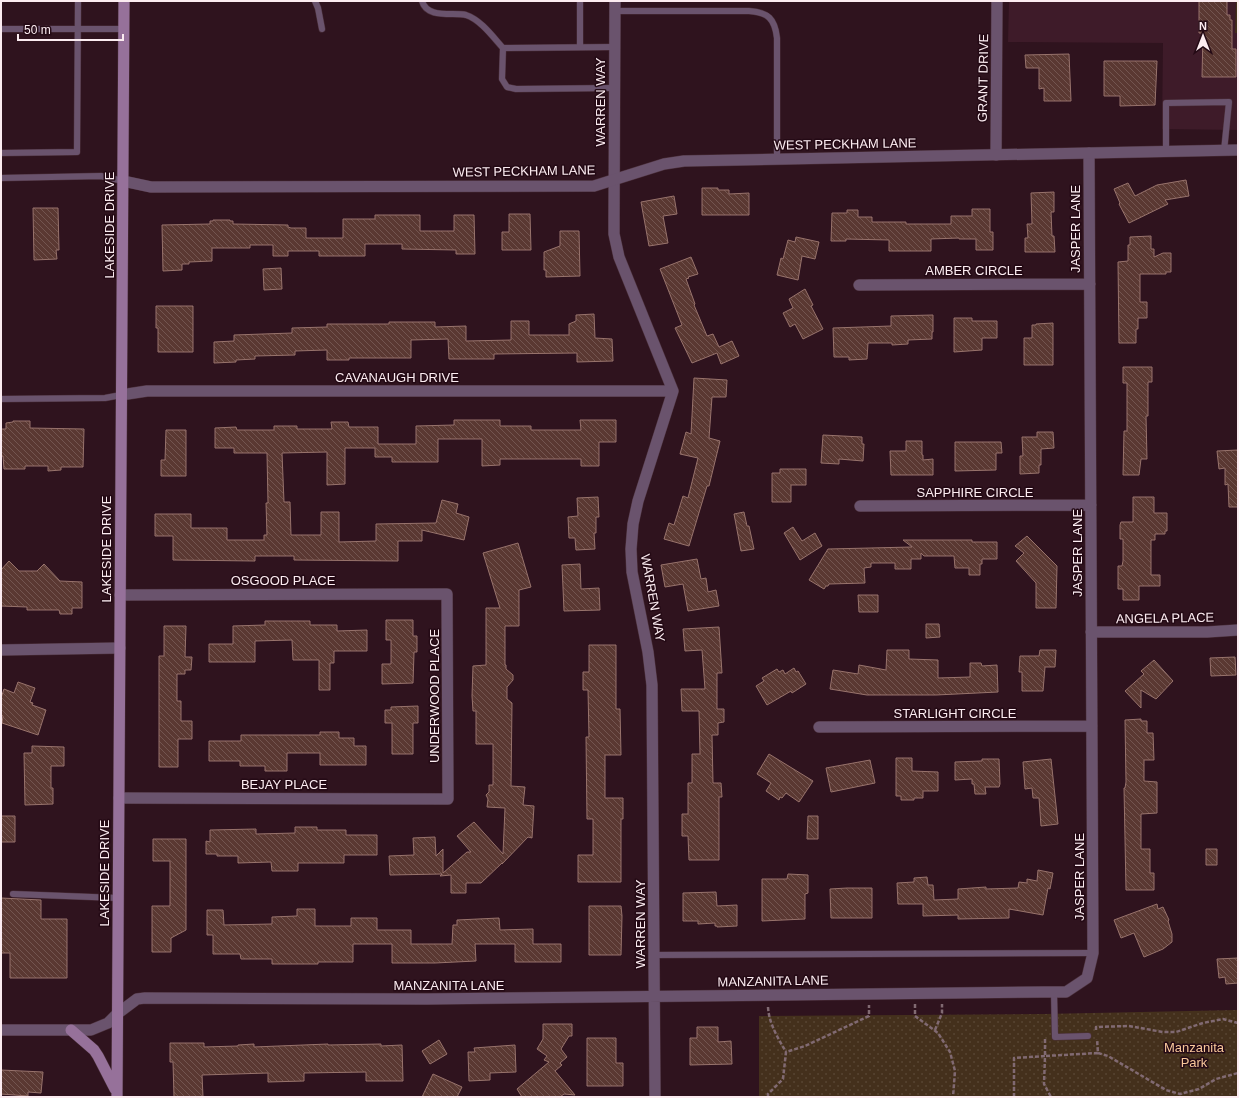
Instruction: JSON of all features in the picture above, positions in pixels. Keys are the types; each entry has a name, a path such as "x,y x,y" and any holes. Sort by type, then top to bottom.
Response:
{"main road":[{"name":"LAKESIDE DRIVE","path":"117,1095 124,1"},
{"path":"71,1030 94,1050 117,1095"}],"street":[{"name":"GRANT DRIVE","path":"996,155 997,1"},
{"name":"WARREN WAY","path":"615,6 613,180 614,234 619,256 672,391 638,501 630,549 632,572 648,652 652,685 655,1097"},
{"name":"WEST PECKHAM LANE","path":"123,181 151,187 594,186 664,164 684,161 1238,150"},
{"name":"JASPER LANE","path":"1089,153 1093,953"},
{"name":"AMBER CIRCLE","path":"859,285 1090,284"},
{"name":"CAVANAUGH DRIVE","path":"121,395 147,392 672,391"},
{"name":"SAPPHIRE CIRCLE","path":"860,506 1091,505"},
{"name":"OSGOOD PLACE","path":"120,595 447,594"},
{"name":"UNDERWOOD PLACE","path":"447,594 448,799"},
{"name":"ANGELA PLACE","path":"1091,632 1207,632 1238,630"},
{"path":"1,650 120,648"},
{"name":"STARLIGHT CIRCLE","path":"819,728 1092,726"},
{"name":"BEJAY PLACE","path":"119,798 448,799"},
{"name":"MANZANITA LANE","path":"1,1030 91,1030 108,1023 117,1014 137,1000 145,998 427,999 1066,992 1087,978 1093,953"}],"lane":[{"path":"1,153 78,152 78,1"},
{"path":"315,1 318,8 322,29"},
{"path":"422,1 423,4 432,12 465,15 476,20 503,48 502,79 507,87 516,89 614,88"},
{"path":"580,1 580,47"},
{"path":"615,6 749,11 760,12 770,18 774,22 777,38 777,159"},
{"path":"1,29 124,29"},
{"path":"503,48 614,47"},
{"path":"1166,152 1166,103 1229,102 1224,151"},
{"name":"WEST PECKHAM LANE","path":"1,178 101,176 123,181"},
{"path":"1,399 105,398 121,395"},
{"path":"12,894 118,898"},
{"name":"MANZANITA LANE","path":"654,955 1093,953"},
{"path":"1054,992 1055,1037 1088,1036"}],"path":[{"path":"915,993 915,1016 938,1033 952,1059 955,1071 953,1097"},
{"path":"935,1030 942,1013 941,993"},
{"path":"786,1052 805,1046 869,1016 869,994"},
{"path":"768,995 768,1016 775,1034 786,1052 783,1079 768,1094 768,1097"},
{"path":"1098,1053 1096,1027 1129,1026 1163,1032 1176,1032 1203,1023 1223,1019 1238,1023"},
{"path":"1045,1035 1044,1084 1051,1097"},
{"path":"1014,1097 1014,1058 1098,1053 1108,1056 1166,1090 1180,1094 1199,1089 1216,1079 1238,1073"}],"shaded area":[{"path":"1009,1 1236,1 1235,33 1238,33 1238,130 1162,129 1163,43 1008,42"}],"green space":[{"path":"1236,1 1238,1 1238,33 1235,33"},
{"name":"Manzanita Park","path":"1238,1010 1238,1097 759,1097 759,1016 1044,1014"}],"building":[{"path":"1199,1 1227,1 1227,15 1230,15 1230,20 1232,20 1232,49 1236,49 1236,77 1202,77 1203,33 1199,33"},
{"path":"1069,54 1071,101 1044,101 1044,88 1039,89 1039,68 1026,68 1025,55"},
{"path":"1104,61 1157,61 1155,105 1120,106 1120,96 1104,96"},
{"path":"1186,180 1189,196 1165,200 1168,204 1129,223 1119,204 1120,203 1114,189 1128,183 1135,196 1157,185"},
{"path":"702,188 729,190 729,194 749,193 749,215 702,215"},
{"path":"1054,192 1054,212 1051,212 1052,236 1054,236 1055,252 1025,252 1025,238 1028,238 1027,224 1032,224 1031,193"},
{"path":"674,196 677,214 663,216 668,243 649,246 641,202"},
{"path":"33,208 58,208 59,250 56,250 57,259 34,260"},
{"path":"972,209 990,209 990,232 993,232 993,250 976,250 976,239 959,238 931,239 931,251 889,251 889,240 846,239 846,241 831,241 832,213 847,213 847,210 858,210 858,217 872,217 872,222 951,224 951,216 972,216"},
{"path":"509,214 530,214 531,250 502,250 502,232 509,232"},
{"path":"375,215 420,215 420,231 454,231 454,215 474,215 475,254 456,254 456,250 402,249 402,244 365,244 365,256 319,256 319,251 288,251 288,256 273,256 273,245 250,245 250,248 212,248 212,261 189,262 189,264 182,264 182,270 163,271 162,225 210,224 210,221 213,220 230,220 233,221 233,224 288,225 288,227 291,228 306,228 306,238 343,238 343,219 375,219"},
{"path":"560,231 579,231 580,276 546,277 546,270 544,270 544,252 560,246"},
{"path":"1151,236 1151,249 1154,249 1154,257 1163,253 1171,253 1171,272 1166,272 1166,274 1140,274 1140,302 1147,302 1147,318 1138,318 1136,343 1119,343 1118,262 1128,261 1128,245 1130,245 1130,237"},
{"path":"796,237 819,242 815,259 802,256 798,280 777,275 781,258 783,259 788,240 795,242"},
{"path":"691,257 698,274 686,279 695,304 694,305 707,336 713,334 719,347 732,341 739,356 721,364 717,353 692,363 675,328 682,325 660,269"},
{"path":"281,268 282,289 264,290 263,269"},
{"path":"805,289 813,305 811,306 823,329 803,339 795,324 790,327 783,313 793,308 789,299"},
{"path":"156,306 193,306 193,352 158,352"},
{"path":"594,314 595,338 612,339 613,361 577,362 577,353 494,354 494,359 449,359 448,339 411,340 411,358 349,358 349,360 327,360 327,350 295,351 295,355 255,356 255,359 214,363 214,342 234,341 234,335 292,333 292,328 327,327 327,324 435,322 435,327 466,326 466,341 511,340 511,321 529,321 529,335 569,335 569,324 576,321 576,315"},
{"path":"933,315 932,339 908,340 908,344 892,345 892,343 868,343 867,359 849,360 849,357 834,357 833,328 891,326 891,316"},
{"path":"954,318 972,318 972,321 997,321 997,338 982,338 982,350 954,352"},
{"path":"1053,323 1053,365 1024,365 1024,338 1032,338 1032,325"},
{"path":"1123,367 1152,367 1152,382 1148,382 1148,416 1146,416 1147,459 1141,459 1139,475 1123,475 1124,431 1127,431 1127,383 1123,383"},
{"path":"694,378 727,380 726,397 712,397 709,438 720,441 709,486 707,486 689,546 664,539 669,523 674,525 683,496 688,498 698,458 680,454 686,432 691,434"},
{"path":"454,420 500,420 500,426 531,426 531,430 581,430 580,420 616,420 616,442 599,442 599,466 581,466 581,459 500,459 500,465 482,466 482,439 438,439 438,462 392,462 392,457 375,457 375,448 345,448 345,484 327,485 327,452 282,453 284,502 290,502 291,535 321,535 321,512 339,512 339,542 376,541 376,524 436,523 442,500 458,504 456,513 469,517 464,540 422,530 422,541 398,541 398,561 294,560 294,556 255,556 255,561 173,560 173,536 155,536 155,514 191,514 191,528 227,528 227,540 264,540 264,535 267,535 267,453 234,453 234,448 215,448 215,428 236,427 237,430 274,430 274,426 297,426 297,429 332,429 331,422 348,422 349,427 378,427 378,444 416,444 416,426 454,425"},
{"path":"13,421 30,421 30,428 84,429 83,467 61,467 61,470 48,471 48,466 25,466 25,469 4,469 3,456 1,456 1,429 6,429 6,423"},
{"path":"166,430 186,430 186,476 161,476 161,460 165,460"},
{"path":"1037,432 1053,432 1054,448 1041,449 1041,465 1039,465 1039,473 1020,474 1020,456 1023,456 1022,437 1037,437"},
{"path":"823,435 862,437 862,444 864,444 863,461 839,459 839,464 821,463"},
{"path":"906,441 922,441 923,460 933,459 933,475 891,475 890,451 906,451"},
{"path":"955,442 1001,442 1002,453 996,453 996,470 955,471"},
{"path":"1238,450 1238,507 1229,507 1228,484 1225,485 1225,468 1219,469 1217,451"},
{"path":"780,469 806,469 806,485 791,485 791,502 772,502 772,473 780,473"},
{"path":"598,497 599,517 596,517 596,533 594,533 595,549 576,550 575,538 569,538 568,517 578,516 577,498"},
{"path":"1133,497 1154,497 1154,513 1167,513 1167,531 1165,531 1165,534 1155,534 1155,540 1151,540 1151,575 1160,575 1160,586 1139,586 1139,600 1123,600 1123,589 1118,589 1118,566 1122,566 1123,561 1123,539 1120,539 1120,525 1121,522 1133,522"},
{"path":"744,512 754,549 741,551 734,514"},
{"path":"793,527 802,541 815,533 822,546 800,560 784,533"},
{"path":"1027,536 1057,566 1056,608 1036,608 1036,583 1016,561 1024,553 1015,546"},
{"path":"903,540 972,540 972,542 997,542 997,559 982,559 982,564 980,564 980,575 969,575 969,568 955,568 954,556 924,556 921,553 921,559 911,559 911,569 895,569 895,563 871,563 871,567 864,568 865,583 829,584 824,589 809,580 828,549 912,547"},
{"path":"518,543 531,587 519,590 519,626 505,626 505,665 506,669 513,675 513,680 507,687 507,699 512,703 511,786 525,787 523,805 534,806 532,838 528,837 481,883 466,883 466,893 451,893 451,875 390,875 389,856 414,855 413,838 435,837 436,856 443,849 443,873 467,852 471,852 457,836 474,822 503,854 505,808 487,807 488,799 486,795 489,792 489,785 493,785 493,744 476,744 476,711 473,711 472,696 473,666 486,665 486,608 500,608 483,553"},
{"path":"697,559 701,579 706,578 708,592 716,590 719,606 688,611 683,584 665,587 661,565"},
{"path":"9,561 19,571 37,571 44,564 60,581 82,582 82,608 72,608 72,614 60,614 59,610 27,610 27,607 1,606 1,570"},
{"path":"580,564 581,589 599,588 600,610 564,611 562,565"},
{"path":"858,595 878,595 878,612 859,612"},
{"path":"386,620 413,620 413,636 417,636 417,652 414,652 413,683 382,684 382,664 391,664 391,640 386,640"},
{"path":"265,621 310,621 310,625 337,625 337,631 367,630 367,651 334,651 334,663 330,663 330,690 319,690 319,660 293,660 292,640 255,641 255,662 209,662 209,644 233,644 233,626 265,625"},
{"path":"926,624 939,624 940,637 926,638"},
{"path":"164,626 186,626 185,657 192,657 191,670 185,670 185,674 177,674 177,701 181,701 181,721 192,721 192,739 178,739 178,767 159,767 159,656 164,656"},
{"path":"719,627 722,673 717,673 717,709 724,709 724,722 718,723 718,735 712,735 713,783 721,783 722,797 719,797 719,860 689,860 688,836 682,836 682,814 688,814 688,783 692,783 692,754 700,754 699,711 682,711 681,689 705,689 702,650 685,651 683,629"},
{"path":"589,645 616,645 616,709 620,709 621,755 605,755 605,798 623,798 623,819 621,819 621,882 578,882 578,855 593,855 593,819 587,819 586,737 589,737 588,690 583,690 583,672 589,672"},
{"path":"887,650 909,650 909,659 938,660 938,678 970,677 970,663 981,663 982,666 997,665 998,692 936,695 867,695 830,689 833,670 858,674 859,665 886,670"},
{"path":"1040,650 1056,650 1055,667 1045,667 1043,691 1022,691 1022,672 1019,672 1020,656 1039,656"},
{"path":"1235,657 1236,675 1211,676 1210,658"},
{"path":"1154,660 1173,681 1156,699 1141,690 1141,708 1125,691 1144,674 1141,671"},
{"path":"794,668 796,672 798,671 806,684 792,693 791,691 767,705 756,686 764,681 762,678 777,669 779,672 783,670 785,674"},
{"path":"18,682 35,688 30,702 33,703 32,705 46,710 38,735 2,723 3,716 1,715 1,698 4,689 14,693"},
{"path":"418,706 418,723 413,723 413,754 392,754 392,723 385,723 385,710 391,710 391,707"},
{"path":"1141,719 1141,721 1147,721 1147,733 1153,733 1154,760 1144,760 1144,781 1157,782 1157,813 1141,814 1141,849 1150,849 1150,873 1154,873 1154,890 1126,890 1124,788 1126,782 1125,720"},
{"path":"320,732 339,732 339,738 354,738 354,746 366,746 366,765 320,765 320,753 287,753 287,771 265,771 265,766 240,766 240,761 209,761 209,741 241,741 241,735 320,735"},
{"path":"32,746 64,747 64,766 51,766 53,804 25,805 24,753 32,753"},
{"path":"769,754 813,781 799,802 786,793 782,798 780,797 779,800 766,791 771,783 757,774"},
{"path":"896,758 912,758 912,771 938,772 938,791 923,791 923,798 901,800 901,796 896,796"},
{"path":"982,759 999,759 1000,784 999,787 985,787 986,794 975,794 972,779 955,780 955,762 982,761"},
{"path":"1051,759 1058,824 1041,826 1039,798 1033,798 1032,788 1025,789 1023,762"},
{"path":"870,760 875,783 831,792 826,768"},
{"path":"1,816 15,816 15,842 1,842"},
{"path":"808,816 818,816 818,839 807,839"},
{"path":"295,827 317,827 317,830 346,830 346,835 377,835 377,855 344,855 344,863 298,863 298,871 272,871 271,862 238,863 238,856 217,856 217,854 206,854 206,841 210,842 210,830 256,829 256,834 295,833"},
{"path":"153,839 186,839 186,930 171,938 171,952 152,952 152,906 170,906 170,861 153,861"},
{"path":"1206,849 1217,849 1217,865 1206,865"},
{"path":"1038,870 1053,873 1050,889 1048,888 1043,915 1009,909 1009,918 958,919 958,915 923,916 923,904 898,904 897,883 914,882 914,878 927,877 928,885 933,885 934,900 958,899 958,889 986,887 986,889 1018,888 1019,882 1027,883 1027,879 1037,881"},
{"path":"788,874 808,875 808,893 805,894 805,919 762,921 762,879 787,879"},
{"path":"872,888 872,918 831,918 830,889"},
{"path":"716,892 717,906 737,905 737,926 717,927 715,926 715,923 698,924 698,921 683,921 683,893"},
{"path":"1,898 41,900 41,919 67,919 67,978 10,978 10,953 1,953"},
{"path":"1157,904 1158,909 1163,907 1169,920 1172,942 1163,949 1144,957 1134,933 1121,938 1114,920"},
{"path":"589,906 621,906 621,955 589,955"},
{"path":"297,909 315,909 315,926 351,926 351,918 377,918 377,930 411,930 411,944 452,944 453,925 457,925 457,920 499,918 500,930 533,929 533,944 561,944 561,962 515,962 515,944 475,944 476,961 435,963 392,963 392,944 353,944 353,962 318,962 318,964 272,964 272,959 241,959 240,954 213,954 213,935 207,935 207,910 223,910 224,925 272,924 272,917 297,916"},
{"path":"1238,958 1238,983 1226,984 1225,977 1219,978 1217,959"},
{"path":"543,1024 572,1024 572,1036 569,1036 561,1049 567,1057 560,1063 562,1065 555,1071 575,1095 564,1094 560,1097 522,1097 517,1089 549,1062 544,1060 547,1056 537,1049 543,1039"},
{"path":"697,1027 718,1027 718,1042 731,1041 732,1064 690,1065 690,1038 697,1038"},
{"path":"587,1038 616,1038 616,1063 623,1063 623,1086 587,1086"},
{"path":"439,1040 447,1054 430,1064 422,1051"},
{"path":"170,1043 204,1043 204,1047 254,1044 254,1047 328,1044 381,1044 381,1046 402,1045 403,1081 366,1081 366,1072 304,1073 304,1081 268,1082 268,1073 202,1075 203,1097 174,1097 173,1062 170,1062"},
{"path":"515,1045 516,1072 490,1073 490,1080 469,1081 468,1052 475,1052 474,1048"},
{"path":"1,1070 43,1072 41,1093 28,1092 28,1096 1,1094"},
{"path":"433,1074 462,1087 457,1097 422,1097"}]}
